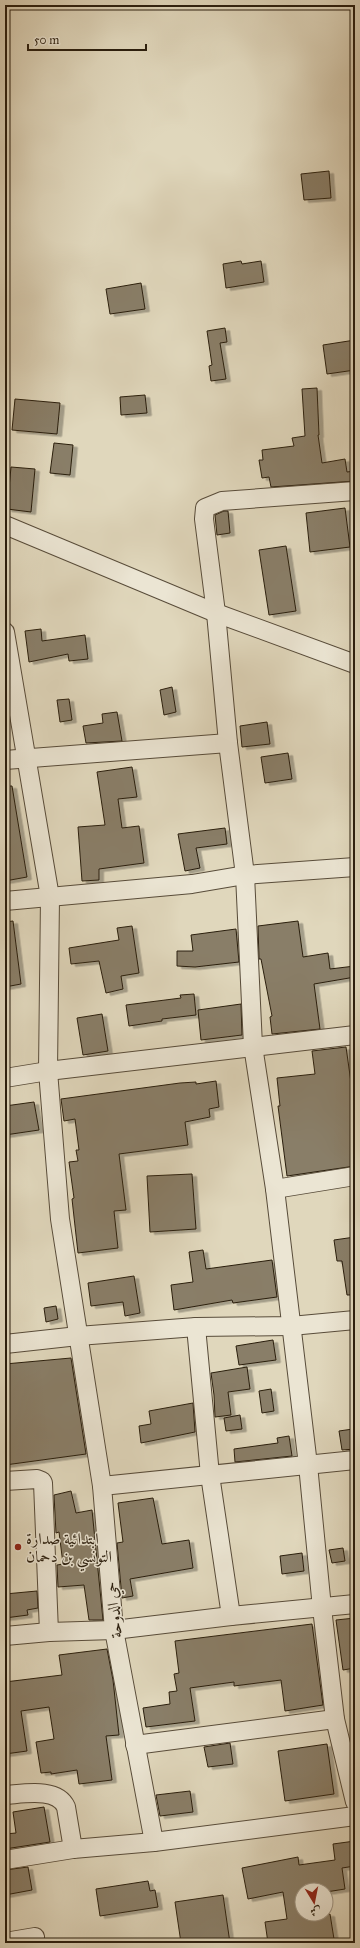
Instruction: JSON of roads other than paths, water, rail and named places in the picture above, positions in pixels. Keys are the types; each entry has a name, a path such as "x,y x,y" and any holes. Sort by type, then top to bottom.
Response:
{"street":[{"path":"355,491 222,501 205,508 204,519 216,613 228,743 245,875 253,1046 275,1189 292,1326 335,1719 355,1802"},
{"path":"5,525 216,613 355,664"},
{"name":"حي الدوحة","path":"5,632 50,897 48,1071 60,1219 102,1486 114,1630 154,1842"},
{"path":"5,760 228,743"},
{"path":"5,901 192,884 245,875 355,867"},
{"path":"5,1078 48,1071 355,1035"},
{"path":"275,1189 355,1176"},
{"path":"5,1344 78,1336 196,1327 292,1326 355,1320"},
{"path":"196,1327 210,1475 231,1616"},
{"path":"102,1486 355,1460"},
{"path":"5,1481 37,1479 43,1483 49,1632"},
{"path":"5,1636 49,1632 114,1630 231,1616 355,1604"},
{"path":"135,1745 335,1719"},
{"path":"5,1795 52,1794 64,1801 73,1849"},
{"path":"5,1860 73,1849 154,1842 355,1816"},
{"path":"5,1942 35,1937"}],"place":[{"name":"ابتدائية صدارة التونسي بن دحمان","path":"18,1547"}]}
